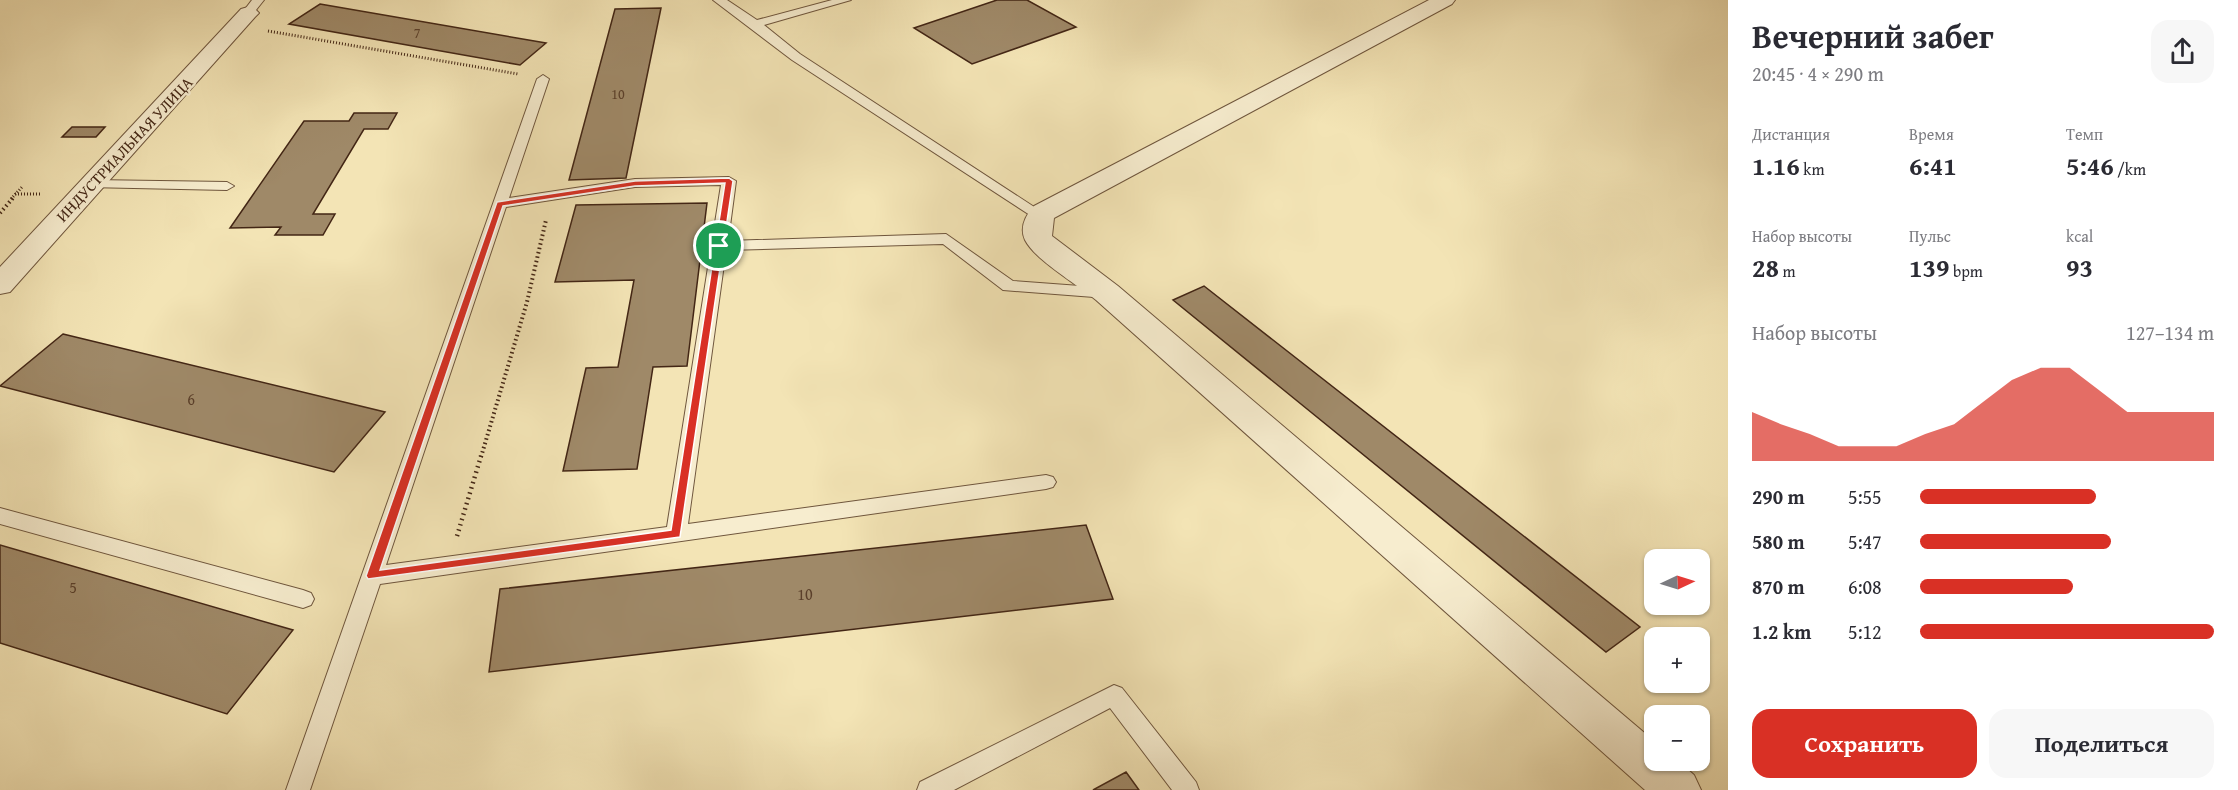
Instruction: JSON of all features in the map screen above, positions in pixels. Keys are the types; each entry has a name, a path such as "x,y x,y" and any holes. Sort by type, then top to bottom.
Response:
{"street":[{"path":"1445,0 1044,212 1036,229 1038,238 1047,248 1107,293 1678,790"},
{"name":"ИНДУСТРИАЛЬНАЯ УЛИЦА","path":"4,275 92,184 248,13"}],"lane":[{"path":"719,0 755,24 796,57 1041,216"},
{"path":"755,24 845,0"},
{"path":"298,790 543,79"},
{"path":"500,204 635,183 729,181 676,534"},
{"path":"92,184 227,186"},
{"path":"719,246 946,239 1009,286 1107,293"},
{"path":"372,576 1046,482"},
{"path":"0,516 303,599"},
{"path":"929,790 1114,695 1187,790"}],"path":[{"path":"248,13 543,79"},
{"path":"0,213 22,187"},
{"path":"449,566 527,302 552,196"}],"building":[{"path":"997,0 1027,0 1076,27 972,64 914,28"},
{"path":"320,4 546,43 520,65 289,24"},
{"path":"661,8 626,178 569,180 615,9"},
{"path":"354,113 397,113 388,129 364,129 313,214 335,214 323,235 275,235 281,227 230,228 304,121 349,121"},
{"path":"72,127 105,127 96,137 62,137"},
{"path":"707,203 687,366 653,367 637,469 563,471 586,368 618,367 634,280 555,282 576,205"},
{"path":"1204,286 1640,627 1606,652 1173,300"},
{"path":"63,334 385,412 334,472 0,386"},
{"path":"1086,525 1113,599 489,672 500,589"},
{"path":"0,545 293,630 227,714 0,643"},
{"path":"1126,772 1139,790 1093,790"}],"route":[{"path":"729,181 719,246 676,534 372,576 500,204 635,183 729,181"}]}
